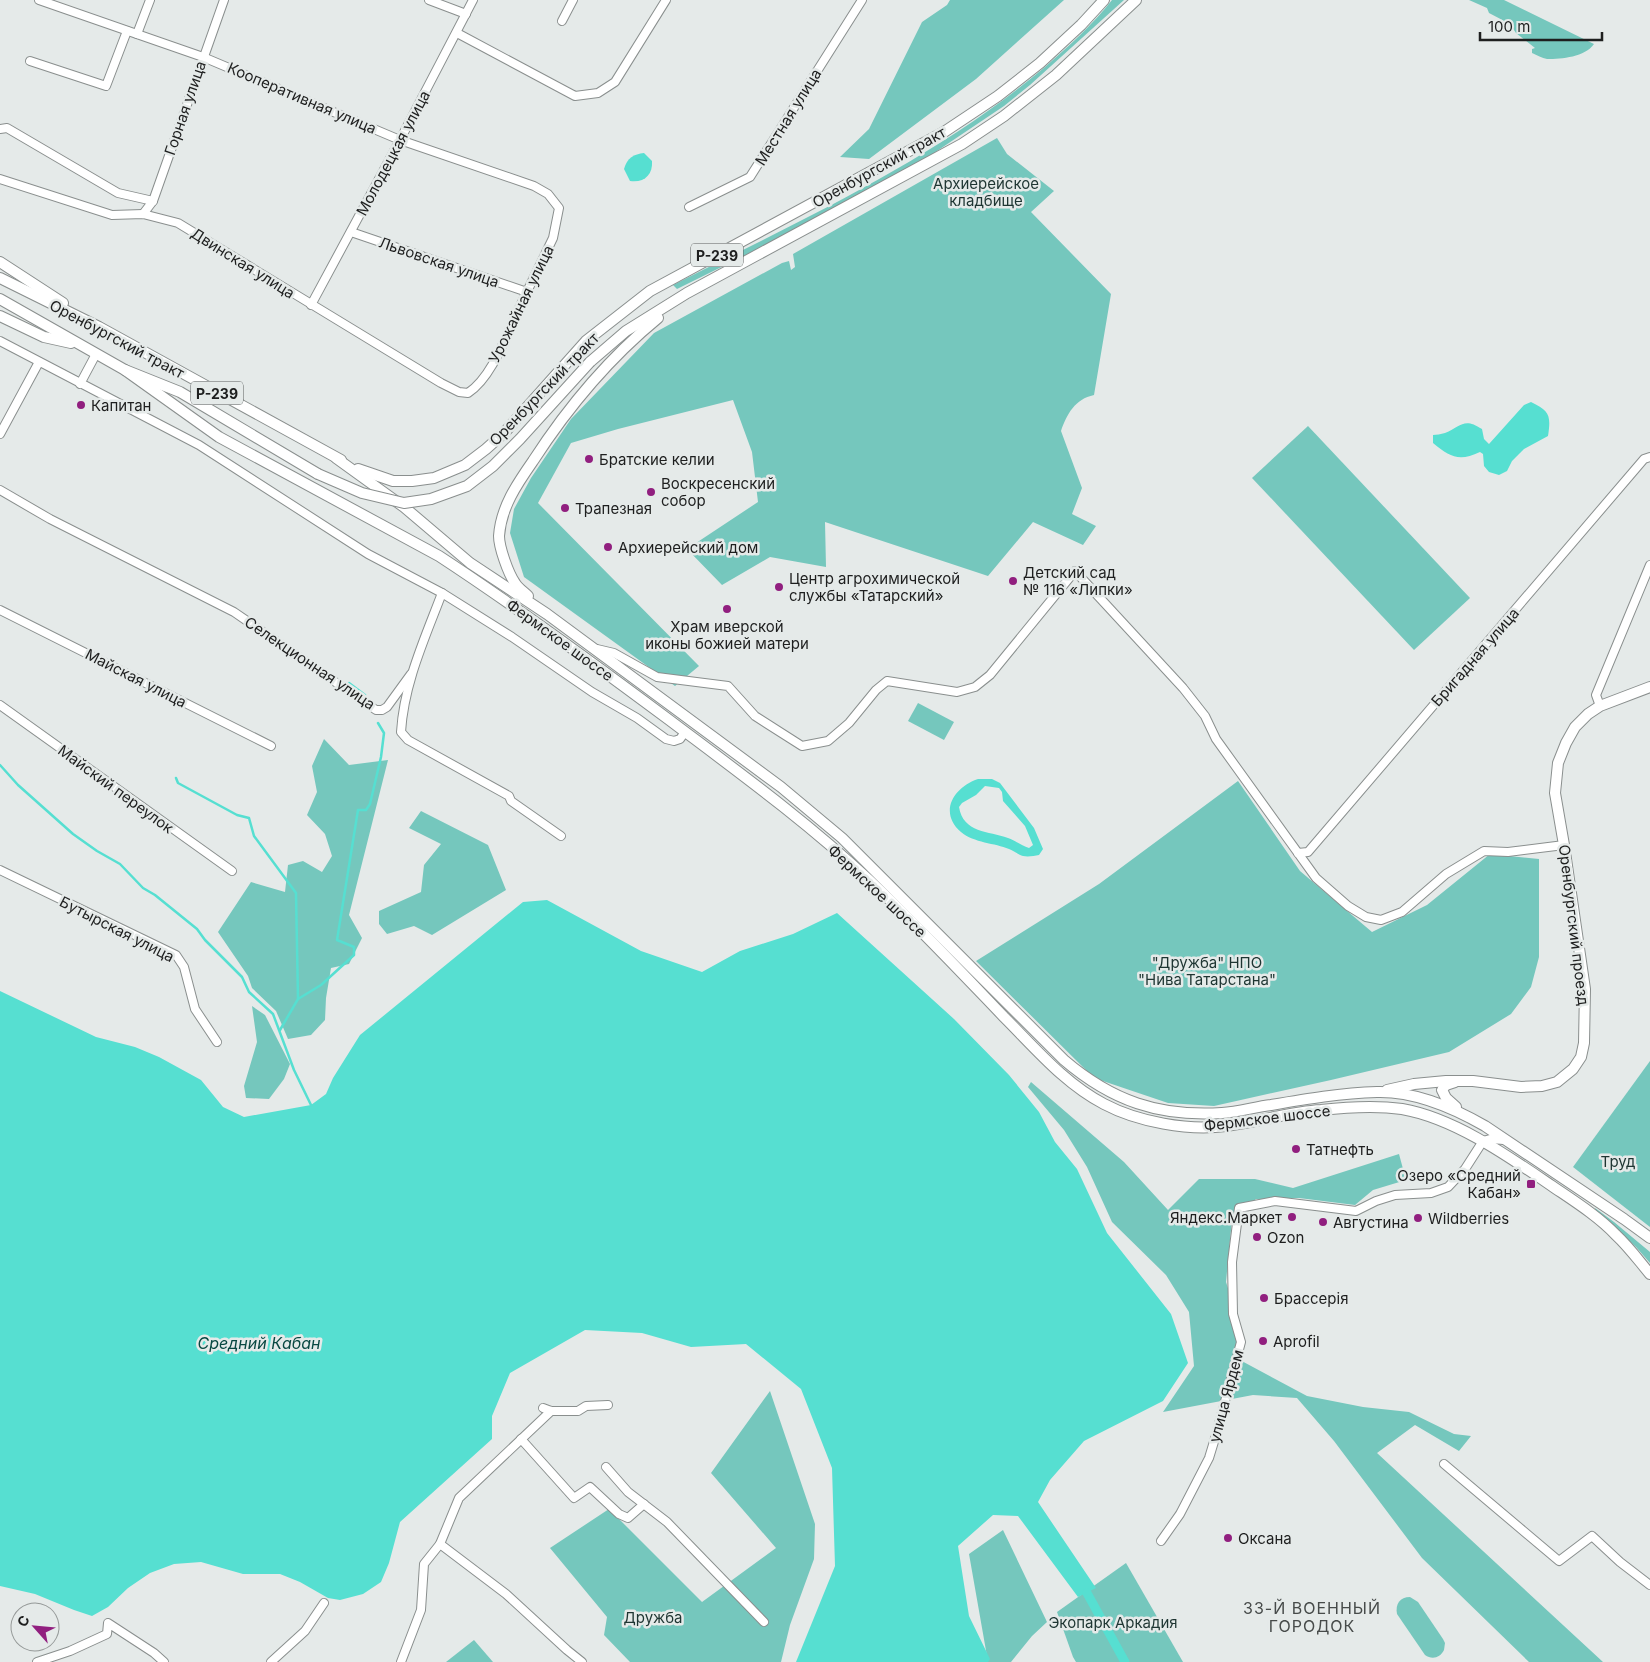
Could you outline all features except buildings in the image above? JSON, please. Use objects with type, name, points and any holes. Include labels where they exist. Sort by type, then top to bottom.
[{"type":"main road","name":"Оренбургский тракт","points":[[0,278],[99,327],[363,472],[393,481],[434,478],[465,465],[486,449],[505,432],[586,341],[650,291],[944,132],[998,96],[1040,63],[1081,25],[1104,0]]},
{"type":"main road","name":"Оренбургский тракт","points":[[0,299],[125,370],[180,392],[318,474],[362,493],[404,503],[431,499],[467,486],[493,466],[590,362],[626,331],[687,293],[962,144],[1004,116],[1056,75],[1136,0]]},
{"type":"main road","name":"Р-239","points":[[0,262],[99,327]]},
{"type":"main road","name":"Оренбургский тракт","points":[[547,614],[514,583],[499,537],[504,510],[516,486],[571,405],[609,362],[642,330],[687,293]]},
{"type":"main road","points":[[0,316],[44,336],[80,346]]},
{"type":"main road","name":"Фермское шоссе","points":[[125,370],[218,437],[439,556],[520,610],[790,810],[870,881],[1065,1078],[1083,1092],[1106,1105],[1130,1115],[1152,1121],[1202,1127],[1224,1126],[1320,1110],[1372,1107],[1398,1108],[1435,1119],[1483,1141],[1588,1212],[1614,1233],[1650,1274]]},
{"type":"main road","name":"Фермское шоссе","points":[[336,458],[404,508],[470,563],[547,614],[781,787],[842,838],[1064,1060],[1097,1086],[1137,1104],[1181,1113],[1223,1113],[1316,1097],[1378,1092],[1440,1103],[1463,1113],[1510,1142],[1650,1238]]},
{"type":"main road","name":"Оренбургский проезд","points":[[1378,1092],[1414,1084],[1456,1081],[1473,1081],[1521,1087],[1542,1086],[1557,1082],[1573,1069],[1581,1057],[1584,1043],[1585,989],[1555,793],[1558,763],[1575,727],[1588,714],[1600,706],[1650,687]]},
{"type":"main road","name":"Фермское шоссе","points":[[1456,1081],[1444,1087],[1442,1093],[1463,1113]]},
{"type":"street","name":"Кооперативная улица","points":[[39,0],[203,57],[400,140],[534,186],[548,194],[559,208]]},
{"type":"street","points":[[137,34],[150,0]]},
{"type":"street","name":"Горная улица","points":[[143,214],[153,201],[224,0]]},
{"type":"street","points":[[430,0],[466,14]]},
{"type":"street","name":"Молодецкая улица","points":[[311,305],[473,0]]},
{"type":"street","points":[[562,21],[573,0]]},
{"type":"street","points":[[457,32],[575,96],[598,93],[615,82],[666,0]]},
{"type":"street","name":"Местная улица","points":[[689,207],[750,177],[862,0]]},
{"type":"street","points":[[30,61],[106,86],[127,31]]},
{"type":"street","points":[[0,129],[7,128],[118,193],[153,201]]},
{"type":"street","name":"Двинская улица","points":[[0,179],[112,215],[143,214],[178,223],[441,384],[459,392],[468,393]]},
{"type":"street","name":"Урожайная улица","points":[[468,393],[474,389],[492,364],[553,238],[559,208]]},
{"type":"street","name":"Львовская улица","points":[[351,232],[527,292]]},
{"type":"street","points":[[0,341],[199,445],[368,554],[442,593],[512,637],[592,692],[637,718],[666,739],[674,741],[680,739],[685,732]]},
{"type":"street","points":[[80,384],[96,354]]},
{"type":"street","points":[[0,434],[39,362]]},
{"type":"street","name":"Бригадная улица","points":[[1298,853],[1308,852],[1644,459],[1650,457]]},
{"type":"street","name":"Селекционная улица","points":[[0,490],[50,518],[234,612],[376,710],[382,710],[387,707],[412,674]]},
{"type":"street","points":[[1600,706],[1596,695],[1650,565]]},
{"type":"street","points":[[592,648],[614,653],[657,677],[728,686],[755,716],[802,746],[828,741],[849,723],[876,690],[887,681],[957,692],[976,687],[990,675],[1075,571],[1183,688],[1205,716],[1216,739],[1316,878],[1348,906],[1366,917],[1381,920],[1402,912],[1446,874],[1484,851],[1508,852],[1564,845]]},
{"type":"street","points":[[442,593],[412,674],[401,732],[408,740],[509,796],[511,801],[561,836]]},
{"type":"street","name":"Майская улица","points":[[0,610],[271,746]]},
{"type":"street","name":"Майский переулок","points":[[0,705],[232,871]]},
{"type":"street","name":"Бутырская улица","points":[[0,870],[176,955],[184,967],[195,1009],[217,1042]]},
{"type":"street","points":[[1483,1141],[1497,1139],[1510,1142]]},
{"type":"street","name":"улица Ярдем","points":[[1161,1541],[1180,1514],[1209,1458],[1241,1342],[1233,1314],[1232,1262],[1239,1208],[1248,1208],[1276,1201],[1356,1211],[1376,1201],[1395,1196],[1431,1193],[1448,1187],[1464,1169],[1483,1141]]},
{"type":"street","points":[[401,1662],[421,1610],[424,1564],[440,1544],[459,1498],[520,1439],[547,1409],[578,1411],[586,1406],[608,1405]]},
{"type":"street","points":[[520,1439],[574,1498],[590,1487],[619,1514],[628,1518],[644,1504]]},
{"type":"street","points":[[1444,1464],[1559,1561],[1592,1536],[1620,1562],[1650,1585]]},
{"type":"street","points":[[606,1467],[628,1492],[667,1522],[764,1622]]},
{"type":"street","points":[[440,1544],[506,1594],[582,1662]]},
{"type":"street","points":[[272,1662],[305,1631],[324,1603]]},
{"type":"street","points":[[36,1662],[70,1651],[107,1634],[108,1623],[164,1662]]},
{"type":"green space","points":[[950,0],[1064,0],[976,79],[869,159],[840,157],[869,129],[922,22],[947,5]]},
{"type":"green space","points":[[1112,0],[1124,0],[1004,106],[931,155],[776,240],[677,289],[673,285],[818,212],[913,160],[958,131],[1003,100],[1045,67],[1097,18]]},
{"type":"green space","points":[[1469,0],[1504,0],[1594,44],[1585,52],[1566,58],[1543,58],[1532,53],[1532,49],[1535,48],[1516,33],[1510,24],[1489,13],[1487,8]]},
{"type":"green space","name":"Архиерейское кладбище","points":[[997,138],[1007,154],[1054,191],[1031,212],[1111,294],[1094,395],[1082,400],[1073,408],[1061,431],[1082,488],[1072,514],[1096,526],[1083,545],[1033,522],[988,576],[825,522],[826,567],[770,557],[722,585],[687,549],[758,502],[752,452],[733,400],[571,443],[538,503],[699,666],[675,686],[524,577],[510,533],[514,509],[531,478],[571,419],[654,333],[782,263],[789,261],[791,270],[795,267],[793,254]]},
{"type":"green space","points":[[1308,426],[1470,598],[1414,650],[1252,478]]},
{"type":"green space","points":[[918,703],[954,722],[944,740],[908,721]]},
{"type":"green space","points":[[324,739],[349,765],[388,760],[349,915],[362,938],[349,964],[331,968],[326,998],[325,1020],[311,1035],[288,1039],[276,1011],[252,988],[248,976],[218,932],[251,882],[285,892],[288,865],[303,861],[322,872],[332,856],[325,834],[307,815],[317,792],[312,766]]},
{"type":"green space","name":"\"Дружба\" НПО \"Нива Татарстана\"","points":[[1238,781],[1300,871],[1372,932],[1427,905],[1490,854],[1539,859],[1539,957],[1531,987],[1511,1014],[1449,1052],[1214,1106],[1168,1103],[1094,1078],[976,961],[1099,884]]},
{"type":"green space","points":[[421,811],[488,845],[506,890],[432,935],[414,926],[387,934],[379,924],[379,911],[421,892],[424,865],[441,844],[409,828]]},
{"type":"green space","points":[[252,1006],[265,1015],[290,1064],[284,1079],[269,1099],[246,1098],[244,1086],[257,1042]]},
{"type":"green space","name":"Труд","points":[[1650,1061],[1650,1227],[1573,1167]]},
{"type":"green space","points":[[1031,1082],[1124,1162],[1168,1210],[1199,1179],[1255,1179],[1293,1188],[1399,1154],[1406,1180],[1373,1190],[1355,1205],[1299,1198],[1256,1199],[1232,1219],[1226,1282],[1245,1341],[1238,1359],[1307,1396],[1363,1407],[1409,1412],[1454,1434],[1471,1436],[1459,1451],[1415,1425],[1377,1453],[1603,1662],[1529,1662],[1422,1558],[1334,1441],[1297,1398],[1253,1395],[1163,1412],[1194,1366],[1189,1312],[1166,1275],[1112,1222],[1087,1167],[1064,1130],[1028,1087]]},
{"type":"green space","points":[[1595,1208],[1650,1252],[1650,1263],[1636,1247],[1596,1211]]},
{"type":"green space","name":"Дружба","points":[[770,1391],[815,1524],[814,1559],[790,1625],[781,1662],[630,1662],[604,1635],[607,1617],[550,1548],[609,1509],[702,1602],[776,1548],[711,1473]]},
{"type":"green space","points":[[1003,1530],[1047,1622],[1032,1636],[1011,1662],[988,1662],[969,1554]]},
{"type":"green space","name":"Экопарк Аркадия","points":[[1126,1563],[1183,1662],[1076,1662],[1073,1657],[1057,1612]]},
{"type":"green space","points":[[1410,1597],[1418,1602],[1445,1643],[1444,1650],[1438,1656],[1433,1658],[1425,1655],[1397,1614],[1399,1602],[1403,1598]]},
{"type":"green space","points":[[474,1640],[493,1662],[446,1662]]},
{"type":"water","points":[[644,153],[652,161],[649,174],[639,181],[630,181],[624,169],[625,165],[631,157]]},
{"type":"water","points":[[1531,402],[1546,411],[1548,415],[1548,436],[1524,449],[1512,461],[1507,471],[1499,475],[1489,472],[1484,466],[1483,454],[1480,452],[1466,457],[1455,457],[1433,443],[1433,435],[1445,433],[1467,423],[1482,429],[1484,439],[1489,444],[1524,405]]},
{"type":"water","points":[[978,779],[992,779],[1000,783],[1034,828],[1043,849],[1039,855],[1023,856],[1003,847],[966,836],[961,832],[954,824],[950,809],[956,794],[969,783]],"holes":[[[985,786],[999,788],[1002,792],[1003,801],[1025,826],[1033,845],[1029,848],[1008,838],[978,830],[961,816],[959,807],[962,803],[976,795]]]},
{"type":"water","name":"Средний Кабан","points":[[547,900],[641,951],[702,972],[740,951],[793,934],[837,913],[954,1019],[1009,1075],[1039,1112],[1055,1142],[1077,1169],[1107,1233],[1171,1314],[1188,1363],[1163,1401],[1084,1441],[1050,1480],[1038,1502],[1096,1588],[1078,1597],[1018,1516],[993,1515],[958,1546],[969,1616],[990,1659],[988,1662],[796,1662],[835,1566],[832,1468],[801,1389],[746,1344],[691,1347],[642,1333],[585,1330],[510,1373],[492,1416],[492,1439],[400,1522],[389,1563],[381,1582],[363,1594],[340,1600],[328,1598],[300,1582],[280,1574],[243,1574],[201,1562],[174,1564],[150,1573],[128,1588],[108,1607],[92,1616],[60,1604],[60,1602],[0,1586],[0,991],[96,1037],[135,1047],[159,1057],[201,1080],[223,1107],[244,1117],[311,1105],[326,1094],[333,1078],[360,1035],[523,902]]},
{"type":"waterway","points":[[349,683],[365,695],[367,700]]},
{"type":"waterway","points":[[280,1030],[298,999],[321,985],[354,955],[354,947],[337,940],[358,810],[366,810],[370,804],[381,757],[384,733],[378,723]]},
{"type":"waterway","points":[[0,765],[18,785],[73,834],[120,864],[143,888],[155,895],[197,929],[205,940],[242,977],[249,992],[273,1014],[294,1070],[311,1105]]},
{"type":"waterway","points":[[176,778],[178,783],[237,815],[249,818],[254,836],[296,893],[298,999]]},
{"type":"waterway","points":[[1087,1593],[1125,1662]]},
{"type":"place","name":"Капитан","points":[[81,405]]},
{"type":"place","name":"Братские келии","points":[[589,459]]},
{"type":"place","name":"Воскресенский собор","points":[[651,492]]},
{"type":"place","name":"Трапезная","points":[[565,508]]},
{"type":"place","name":"Архиерейский дом","points":[[608,547]]},
{"type":"place","name":"Детский сад № 116 «Липки»","points":[[1013,581]]},
{"type":"place","name":"Центр агрохимической службы «Татарский»","points":[[779,587]]},
{"type":"place","name":"Храм иверской иконы божией матери","points":[[727,609]]},
{"type":"place","name":"Татнефть","points":[[1296,1149]]},
{"type":"place","name":"Озеро «Средний Кабан»","points":[[1531,1184]]},
{"type":"place","name":"Яндекс.Маркет","points":[[1292,1217]]},
{"type":"place","name":"Wildberries","points":[[1418,1218]]},
{"type":"place","name":"Августина","points":[[1323,1222]]},
{"type":"place","name":"Ozon","points":[[1257,1237]]},
{"type":"place","name":"Брассерiя","points":[[1264,1298]]},
{"type":"place","name":"Aprofil","points":[[1263,1341]]},
{"type":"place","name":"Оксана","points":[[1228,1538]]},
{"type":"district","name":"33-Й ВОЕННЫЙ ГОРОДОК","points":[[1312,1617]]}]
